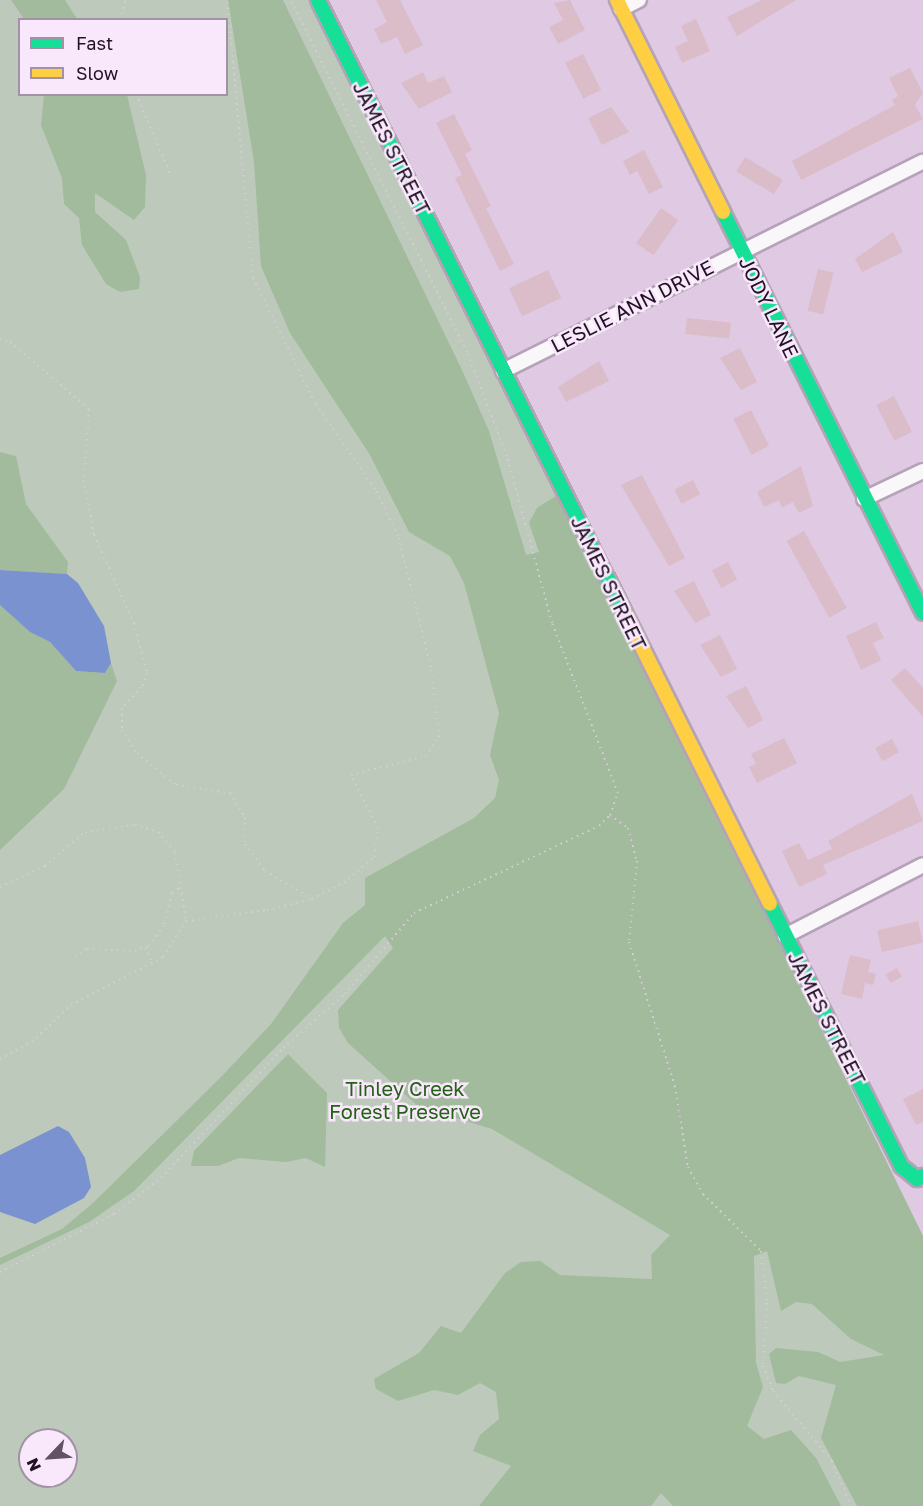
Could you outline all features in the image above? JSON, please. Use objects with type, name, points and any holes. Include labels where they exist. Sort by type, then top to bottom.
[{"type":"street","name":"JAMES STREET","points":[[318,0],[901,1166],[917,1179],[923,1176]]},
{"type":"street","points":[[619,4],[639,0]]},
{"type":"street","name":"JODY LANE","points":[[619,4],[864,499],[923,613]]},
{"type":"street","name":"LESLIE ANN DRIVE","points":[[503,371],[923,162]]},
{"type":"street","points":[[864,499],[923,471]]},
{"type":"street","points":[[785,936],[923,865]]},
{"type":"path","points":[[121,18],[126,0]]},
{"type":"path","points":[[186,921],[312,899],[344,883],[374,857],[378,828],[351,775],[426,756],[439,737],[434,688],[398,536],[375,489],[315,403],[253,278],[227,0]]},
{"type":"path","points":[[0,1272],[114,1214],[161,1178],[283,1048],[345,994],[414,913],[610,815],[618,793],[612,770],[552,623],[507,456],[471,363],[291,0]]},
{"type":"path","points":[[137,96],[170,173]]},
{"type":"path","points":[[0,339],[19,349],[89,409],[84,480],[94,535],[134,622],[147,673],[142,687],[122,708],[122,730],[137,753],[176,785],[230,793],[245,817],[245,844],[265,871],[312,899]]},
{"type":"path","points":[[610,815],[628,828],[637,861],[629,942],[675,1086],[688,1167],[703,1194],[761,1251],[768,1303],[763,1366],[773,1390],[832,1461],[851,1506]]},
{"type":"path","points":[[0,887],[45,866],[85,832],[127,824],[165,837],[178,859],[186,921],[172,949],[71,1005],[32,1042],[0,1059]]},
{"type":"path","points":[[75,957],[87,949],[145,948],[165,924],[172,892],[183,888]]},
{"type":"path","points":[[145,948],[152,962]]},
{"type":"green space","name":"Tinley Creek Forest Preserve","points":[[0,0],[316,0],[923,1236],[923,1506],[0,1506]]},
{"type":"green space","points":[[11,0],[65,0],[76,18],[23,18]]},
{"type":"green space","points":[[228,0],[283,0],[462,370],[489,431],[526,555],[539,552],[529,523],[537,508],[559,494],[923,1236],[923,1506],[857,1506],[821,1438],[836,1385],[799,1376],[785,1384],[776,1383],[769,1354],[776,1348],[818,1352],[840,1362],[884,1355],[851,1339],[812,1304],[796,1302],[781,1311],[767,1251],[754,1256],[756,1363],[763,1387],[747,1426],[764,1439],[791,1430],[816,1458],[841,1506],[673,1506],[661,1493],[651,1506],[479,1506],[511,1466],[473,1451],[480,1435],[499,1419],[496,1392],[480,1383],[458,1395],[434,1390],[398,1401],[376,1389],[374,1379],[419,1353],[441,1326],[461,1333],[505,1273],[521,1262],[540,1261],[560,1275],[652,1279],[651,1255],[670,1235],[492,1129],[419,1107],[348,1043],[339,1028],[338,1010],[393,948],[385,936],[134,1191],[89,1222],[0,1265],[0,1258],[62,1229],[93,1203],[221,1077],[271,1024],[343,923],[365,905],[365,878],[474,818],[495,798],[499,780],[490,755],[499,713],[464,583],[450,556],[409,532],[370,455],[290,333],[261,266],[254,162]]},
{"type":"green space","points":[[44,96],[127,96],[146,175],[145,207],[134,220],[95,193],[95,212],[126,240],[140,277],[139,289],[120,292],[106,284],[82,245],[79,218],[64,204],[62,178],[41,125]]},
{"type":"green space","points":[[0,452],[16,456],[26,504],[68,562],[67,574],[0,570]]},
{"type":"green space","points":[[0,605],[30,632],[50,642],[76,671],[105,673],[111,663],[117,681],[64,789],[0,850]]},
{"type":"green space","points":[[288,1054],[327,1093],[325,1167],[306,1158],[286,1162],[239,1158],[218,1166],[191,1166],[194,1151]]},
{"type":"water","points":[[0,570],[67,574],[78,583],[104,626],[111,663],[105,673],[76,671],[50,642],[30,632],[0,605]]},
{"type":"water","points":[[58,1126],[69,1132],[85,1158],[91,1187],[84,1198],[35,1224],[0,1212],[0,1155]]},
{"type":"building","points":[[376,0],[400,0],[423,45],[405,54],[397,37],[381,44],[374,29],[387,22]]},
{"type":"building","points":[[570,0],[585,30],[558,44],[549,27],[563,20],[554,3]]},
{"type":"building","points":[[762,0],[796,0],[737,36],[727,17]]},
{"type":"building","points":[[696,19],[710,51],[682,63],[675,47],[688,41],[681,26]]},
{"type":"building","points":[[583,54],[601,90],[583,99],[565,63]]},
{"type":"building","points":[[910,68],[923,93],[915,105],[923,119],[801,180],[792,161],[895,105],[892,100],[898,96],[889,78]]},
{"type":"building","points":[[423,72],[428,83],[444,76],[452,92],[419,109],[401,83]]},
{"type":"building","points":[[611,107],[629,132],[602,145],[588,118]]},
{"type":"building","points":[[454,114],[472,150],[465,154],[491,206],[486,208],[514,264],[500,271],[455,178],[462,175],[436,123]]},
{"type":"building","points":[[644,150],[663,187],[649,194],[637,171],[630,175],[623,161]]},
{"type":"building","points":[[745,157],[783,180],[774,194],[736,172]]},
{"type":"building","points":[[661,208],[678,220],[654,255],[636,243]]},
{"type":"building","points":[[893,232],[903,252],[862,272],[855,259]]},
{"type":"building","points":[[818,269],[834,273],[823,315],[808,311]]},
{"type":"building","points":[[548,270],[561,298],[522,316],[509,288]]},
{"type":"building","points":[[687,318],[731,323],[729,339],[685,334]]},
{"type":"building","points":[[740,348],[757,382],[741,390],[720,358]]},
{"type":"building","points":[[599,361],[609,381],[566,402],[558,387]]},
{"type":"building","points":[[894,396],[912,432],[894,441],[876,405]]},
{"type":"building","points":[[751,410],[769,446],[751,455],[733,419]]},
{"type":"building","points":[[801,466],[813,506],[799,513],[793,502],[782,508],[779,500],[764,507],[757,492]]},
{"type":"building","points":[[642,475],[685,558],[669,566],[621,485]]},
{"type":"building","points":[[693,480],[700,494],[682,504],[674,490]]},
{"type":"building","points":[[804,531],[847,608],[829,618],[787,541]]},
{"type":"building","points":[[728,562],[737,580],[721,588],[712,570]]},
{"type":"building","points":[[694,581],[711,615],[695,623],[674,591]]},
{"type":"building","points":[[876,622],[884,638],[873,643],[881,660],[861,670],[846,636]]},
{"type":"building","points":[[720,635],[737,669],[721,677],[700,645]]},
{"type":"building","points":[[905,668],[923,688],[923,717],[891,680]]},
{"type":"building","points":[[746,686],[763,720],[748,728],[726,696]]},
{"type":"building","points":[[784,738],[797,763],[757,783],[749,767],[756,764],[751,754]]},
{"type":"building","points":[[892,739],[899,752],[882,761],[875,748]]},
{"type":"building","points":[[912,794],[923,821],[823,865],[827,874],[799,887],[782,851],[799,843],[808,860],[832,849],[828,841]]},
{"type":"building","points":[[918,921],[923,942],[882,952],[877,930]]},
{"type":"building","points":[[850,955],[871,960],[868,972],[876,974],[873,985],[865,983],[862,999],[841,994]]},
{"type":"building","points":[[897,968],[902,977],[890,983],[886,974]]},
{"type":"building","points":[[923,1089],[923,1122],[916,1125],[903,1099]]},
{"type":"traffic: fast","points":[[318,0],[624,611]]},
{"type":"traffic: fast","points":[[723,212],[923,613]]},
{"type":"traffic: fast","points":[[770,904],[901,1166],[917,1179],[923,1176]]},
{"type":"traffic: slow","points":[[617,0],[723,212]]},
{"type":"traffic: slow","points":[[624,611],[770,904]]}]
